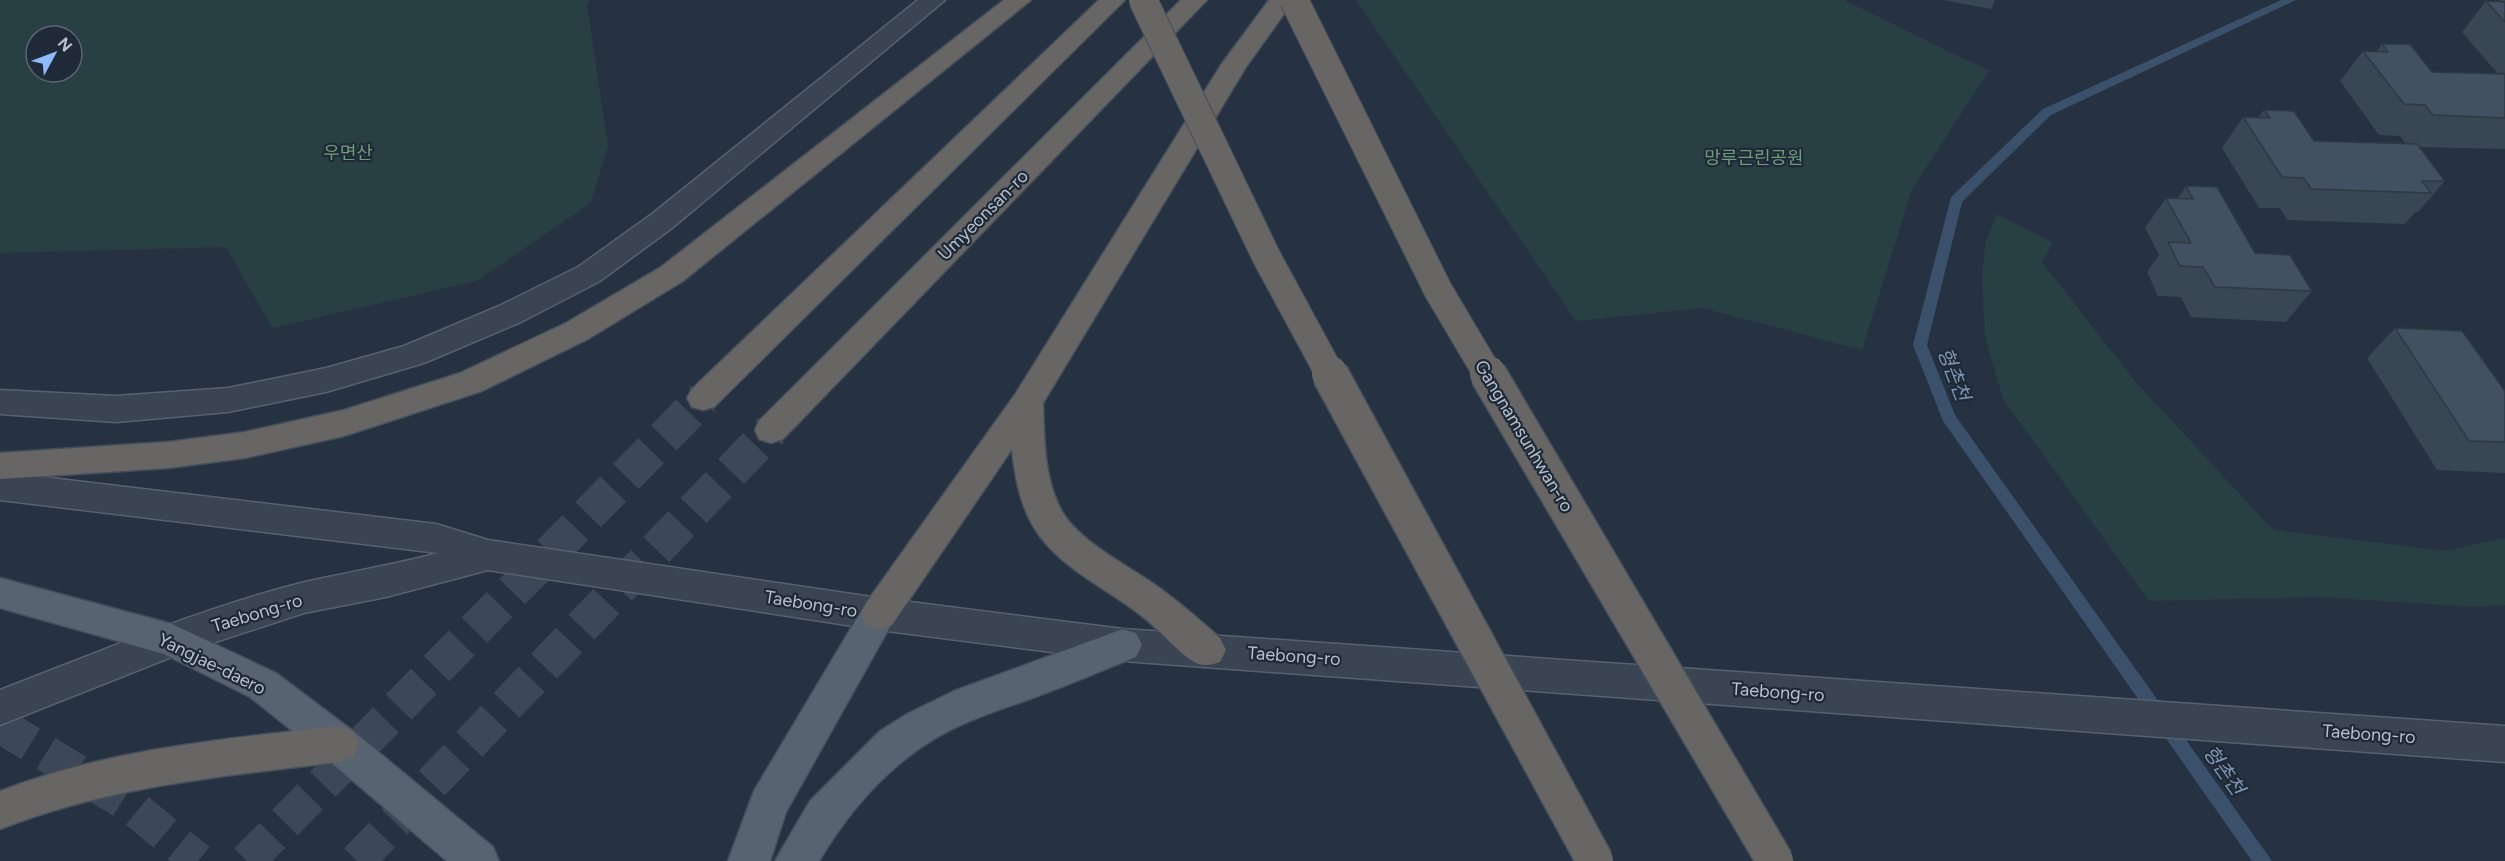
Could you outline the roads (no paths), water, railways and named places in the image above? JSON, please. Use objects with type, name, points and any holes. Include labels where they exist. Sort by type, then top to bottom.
[{"type":"highway","points":[[0,466],[168,455],[245,445],[344,423],[471,382],[577,331],[672,274],[1019,0]]},
{"type":"highway","points":[[703,398],[1113,0]]},
{"type":"highway","points":[[1143,0],[1266,256],[1595,861]]},
{"type":"highway","name":"Umyeonsan-ro","points":[[771,430],[1195,0]]},
{"type":"highway","points":[[879,614],[1026,402],[1234,65],[1282,0]]},
{"type":"highway","name":"Gangnamsunhwan-ro","points":[[1294,0],[1438,290],[1774,861]]},
{"type":"highway","points":[[1026,402],[1028,441],[1036,494],[1050,524],[1075,548],[1149,601],[1207,650]]},
{"type":"highway","points":[[0,810],[57,789],[121,774],[339,744]]},
{"type":"main road","name":"Yangjae-daero","points":[[0,593],[172,640],[263,685],[339,744],[478,861]]},
{"type":"main road","points":[[749,861],[768,805],[879,614]]},
{"type":"main road","points":[[796,861],[824,815],[853,783],[894,744],[921,726],[968,703],[1028,683],[1123,645]]},
{"type":"street","points":[[0,402],[116,409],[228,400],[326,380],[413,355],[499,319],[589,274],[653,227],[933,0]]},
{"type":"street","name":"Taebong-ro","points":[[0,486],[436,538],[488,555],[879,614],[1123,645],[2505,744]]},
{"type":"street","name":"Taebong-ro","points":[[0,708],[172,640],[304,598],[386,582],[488,555]]},
{"type":"waterway","name":"형촌천","points":[[2263,861],[1948,417],[1920,345],[1956,200],[2047,112],[2290,0]]},
{"type":"tunnel","points":[[247,861],[703,398]]},
{"type":"tunnel","points":[[357,861],[771,430]]},
{"type":"tunnel","points":[[0,725],[130,805],[198,861]]},
{"type":"park label","name":"우면산","points":[[348,153]]},
{"type":"park label","name":"망루근린공원","points":[[1754,158]]}]
